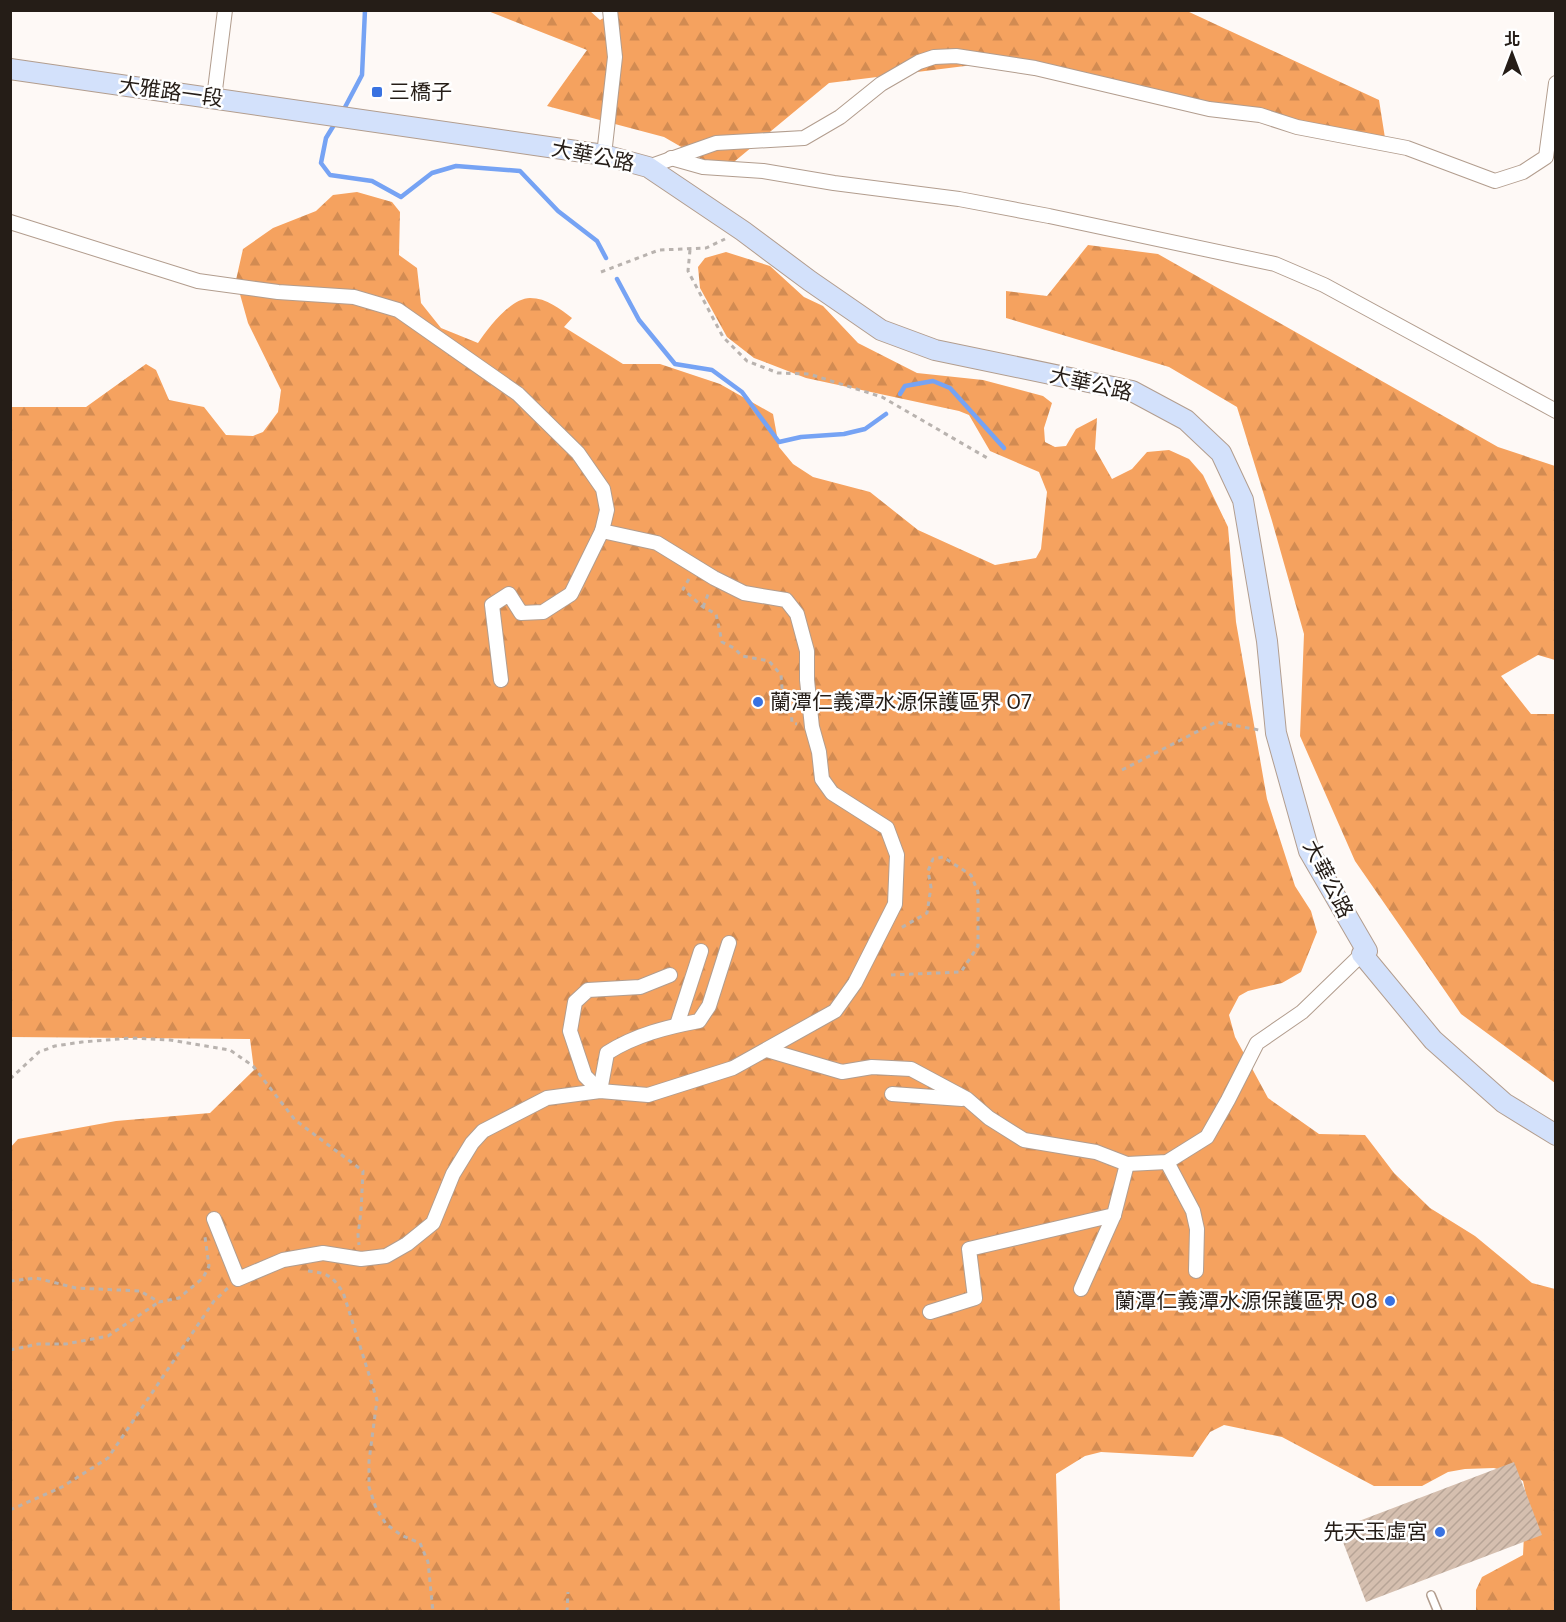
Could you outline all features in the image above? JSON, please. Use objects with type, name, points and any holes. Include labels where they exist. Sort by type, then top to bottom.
[{"type":"main road","name":"大雅路一段","points":[[10,69],[340,116]]},
{"type":"main road","name":"大華公路","points":[[340,116],[604,155],[648,167],[743,231],[881,330],[935,350],[1132,391],[1193,426],[1221,453],[1243,500],[1267,641],[1276,733],[1309,851],[1367,951],[1362,954],[1433,1040],[1504,1103],[1556,1135]]},
{"type":"street","points":[[214,98],[225,10]]},
{"type":"street","points":[[604,155],[615,57],[610,10]]},
{"type":"street","points":[[648,167],[716,142],[804,138],[840,117],[881,84],[920,62],[934,57],[956,56],[1035,68],[1209,109],[1260,115],[1297,127],[1407,148],[1495,180],[1522,172],[1546,157],[1556,83]]},
{"type":"street","points":[[671,158],[703,167],[763,171],[834,183],[959,199],[1096,225],[1275,264],[1324,285],[1556,411]]},
{"type":"street","points":[[10,222],[198,281],[278,292],[354,297],[398,310],[518,394],[578,453],[603,489],[607,510],[602,531],[571,594],[543,612],[521,613],[509,594],[492,605],[501,680]]},
{"type":"street","points":[[214,1219],[238,1279],[283,1260],[323,1253],[361,1258],[386,1256],[407,1244],[433,1223],[453,1174],[472,1143],[483,1131],[547,1098],[600,1091],[648,1095],[733,1068],[835,1011],[855,983],[895,904],[897,855],[888,828],[832,793],[822,778],[819,752],[812,727],[807,680],[807,651],[797,614],[786,600],[744,593],[695,567],[657,543],[602,531]]},
{"type":"street","points":[[600,1091],[607,1053],[626,1041],[677,1025],[699,1021],[709,1006],[729,943]]},
{"type":"street","points":[[677,1025],[701,951]]},
{"type":"street","points":[[767,1050],[842,1072],[872,1067],[911,1069],[967,1099],[989,1118],[1024,1140],[1096,1152],[1126,1164],[1167,1162],[1207,1137],[1257,1043],[1302,1012],[1362,954]]},
{"type":"street","points":[[600,1091],[585,1076],[570,1031],[575,1002],[588,990],[640,987],[670,975]]},
{"type":"street","points":[[892,1094],[967,1099]]},
{"type":"street","points":[[1167,1162],[1193,1211],[1197,1229],[1196,1271]]},
{"type":"street","points":[[1081,1289],[1114,1215],[1126,1164]]},
{"type":"street","points":[[930,1312],[975,1298],[969,1249],[1114,1215]]},
{"type":"lane","points":[[1431,1595],[1438,1611]]},
{"type":"path","points":[[602,272],[659,250],[706,248],[743,231]]},
{"type":"path","points":[[690,250],[688,272],[723,337],[747,361],[778,373],[808,374],[882,397],[988,459]]},
{"type":"path","points":[[695,567],[683,590],[702,607],[716,614],[722,642],[734,648],[742,656],[769,661],[781,675],[783,700],[791,709],[792,723],[812,727]]},
{"type":"path","points":[[1122,770],[1216,722],[1276,733]]},
{"type":"path","points":[[876,940],[927,913],[930,886],[928,871],[933,859],[943,857],[971,875],[978,892],[978,946],[961,972],[891,975]]},
{"type":"path","points":[[10,1079],[39,1052],[55,1046],[82,1042],[130,1038],[170,1040],[230,1050],[253,1066],[295,1120],[363,1171],[362,1211],[357,1235],[361,1258]]},
{"type":"path","points":[[10,1350],[38,1344],[66,1344],[108,1336],[159,1302],[179,1298],[203,1278],[209,1266],[204,1231],[209,1221],[214,1219]]},
{"type":"path","points":[[283,1260],[296,1270],[324,1272],[343,1292],[377,1400],[369,1461],[369,1487],[376,1508],[386,1524],[401,1535],[420,1543],[428,1562],[433,1611]]},
{"type":"path","points":[[10,1281],[36,1278],[76,1288],[140,1292],[159,1302]]},
{"type":"path","points":[[10,1510],[62,1487],[108,1458],[214,1301],[238,1279]]},
{"type":"path","points":[[567,1611],[568,1592]]},
{"type":"green space","points":[[618,10],[1187,11],[1379,100],[1385,138],[1180,98],[973,65],[829,83],[723,171],[664,137],[547,106],[587,50],[488,11],[590,11],[600,20]]},
{"type":"green space","points":[[357,192],[392,202],[400,212],[399,255],[417,268],[421,303],[441,328],[478,343],[494,322],[515,303],[530,298],[548,302],[572,318],[564,327],[623,364],[660,364],[720,384],[773,414],[779,447],[793,464],[813,477],[870,492],[918,530],[995,565],[1036,558],[1041,549],[1047,492],[1039,472],[990,451],[969,415],[959,411],[806,378],[754,358],[727,337],[700,288],[698,267],[705,258],[726,252],[770,266],[804,297],[823,306],[858,343],[917,373],[983,380],[1043,396],[1052,403],[1044,428],[1045,442],[1055,447],[1066,446],[1076,429],[1097,418],[1095,449],[1112,479],[1132,469],[1147,452],[1169,450],[1189,459],[1203,475],[1228,527],[1236,622],[1267,799],[1295,886],[1311,911],[1317,932],[1301,972],[1282,983],[1248,991],[1239,996],[1229,1015],[1235,1037],[1268,1098],[1319,1134],[1365,1135],[1394,1173],[1430,1208],[1475,1236],[1532,1283],[1555,1289],[1555,1611],[1476,1611],[1476,1590],[1482,1577],[1523,1555],[1526,1495],[1523,1481],[1510,1473],[1494,1468],[1465,1469],[1448,1472],[1422,1486],[1374,1486],[1282,1437],[1224,1425],[1210,1432],[1193,1457],[1101,1452],[1085,1456],[1056,1474],[1060,1611],[11,1611],[10,1148],[18,1139],[116,1121],[210,1113],[254,1070],[250,1039],[11,1037],[11,407],[86,407],[146,364],[156,370],[169,400],[204,407],[226,435],[253,436],[263,432],[278,412],[281,390],[248,323],[236,280],[243,249],[273,228],[316,211],[333,195]]},
{"type":"green space","points":[[1088,245],[1158,254],[1498,447],[1555,466],[1555,660],[1538,655],[1501,676],[1531,714],[1555,714],[1555,1083],[1461,1014],[1355,861],[1300,736],[1304,634],[1237,407],[1169,367],[1006,318],[1006,291],[1047,296]]},
{"type":"building","name":"先天玉虛宮","points":[[1514,1462],[1542,1535],[1366,1602],[1338,1529]]},
{"type":"waterway","points":[[343,111],[362,75],[365,10]]},
{"type":"waterway","points":[[337,120],[326,138],[321,163],[330,175],[372,181],[401,197],[432,173],[456,166],[520,171],[558,211],[597,241],[606,258]]},
{"type":"waterway","points":[[617,279],[639,320],[675,364],[712,370],[742,392],[779,442],[801,437],[844,434],[865,429],[886,414]]},
{"type":"waterway","points":[[900,394],[905,386],[933,381],[950,388],[1004,448]]},
{"type":"place","name":"三橋子","points":[[377,92]]},
{"type":"place","name":"蘭潭仁義潭水源保護區界 07","points":[[758,702]]},
{"type":"place","name":"蘭潭仁義潭水源保護區界 08","points":[[1390,1301]]},
{"type":"place","name":"先天玉虛宮","points":[[1440,1532]]}]
